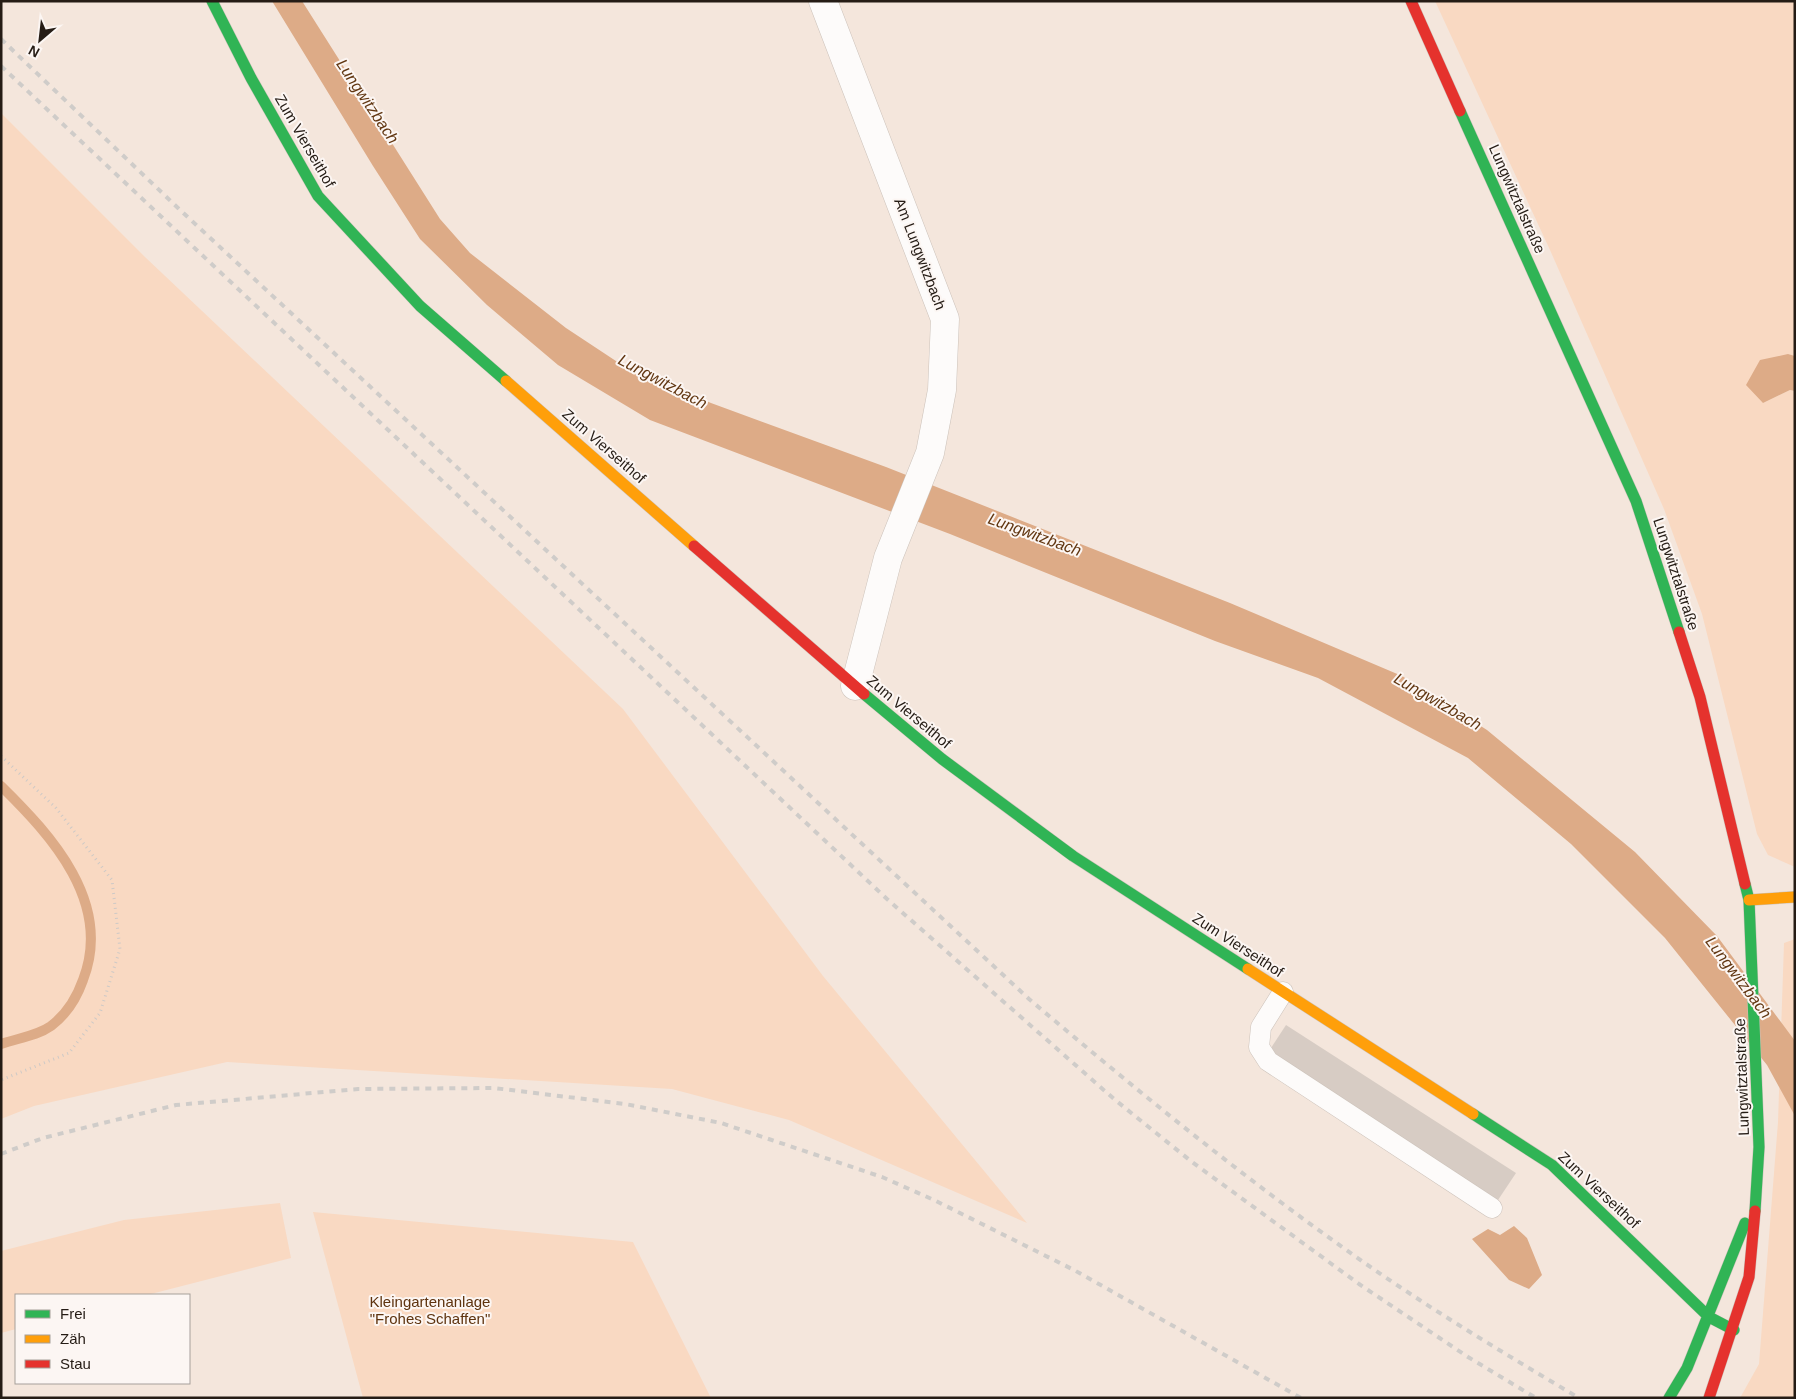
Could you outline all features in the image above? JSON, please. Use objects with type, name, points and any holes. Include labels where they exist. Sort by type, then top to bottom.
[{"type":"street","name":"Zum Vierseithof","points":[[212,1],[251,78],[318,196],[420,306],[855,686],[942,759],[1073,856],[1552,1165],[1709,1317],[1734,1330]]},
{"type":"street","name":"Am Lungwitzbach","points":[[823,1],[945,319],[942,390],[930,454],[888,558],[855,686]]},
{"type":"street","name":"Lungwitztalstraße","points":[[1411,1],[1636,501],[1700,697],[1749,900],[1759,1147],[1756,1195],[1749,1277],[1734,1330],[1709,1398]]},
{"type":"street","points":[[1749,900],[1795,897]]},
{"type":"street","points":[[1669,1398],[1687,1368],[1709,1317],[1756,1195]]},
{"type":"lane","points":[[1283,992],[1261,1027],[1259,1048],[1268,1061],[1492,1208]]},
{"type":"path","points":[[1,756],[56,808],[112,880],[120,948],[100,1013],[69,1052],[1,1080]]},
{"type":"green space","points":[[1435,1],[1795,1],[1795,356],[1788,354],[1763,403],[1790,390],[1795,391],[1795,867],[1768,855],[1757,834],[1702,614],[1664,509],[1550,250]]},
{"type":"green space","points":[[1,113],[145,257],[623,709],[823,976],[1027,1223],[789,1120],[672,1089],[227,1062],[34,1106],[1,1119]]},
{"type":"green space","points":[[1795,939],[1795,1398],[1740,1398],[1759,1364],[1778,1122],[1784,943]]},
{"type":"green space","points":[[280,1203],[291,1258],[151,1294],[15,1294],[15,1329],[1,1333],[1,1251],[124,1220]]},
{"type":"green space","name":"Kleingartenanlage \"Frohes Schaffen\"","points":[[313,1212],[633,1242],[711,1398],[363,1398]]},
{"type":"water","name":"Lungwitzbach","points":[[272,1],[302,1],[440,219],[470,253],[566,328],[625,367],[711,403],[886,467],[1230,603],[1402,676],[1487,730],[1635,852],[1717,936],[1795,1041],[1795,1116],[1767,1065],[1665,938],[1571,844],[1468,758],[1318,678],[1215,641],[950,534],[650,420],[558,365],[487,305],[420,239]]},
{"type":"water","points":[[1788,354],[1795,356],[1795,391],[1790,390],[1763,403],[1746,385],[1760,360]]},
{"type":"water","points":[[1514,1226],[1527,1238],[1542,1275],[1529,1289],[1509,1280],[1472,1239],[1488,1229],[1500,1235]]},
{"type":"building","points":[[1286,1025],[1516,1173],[1498,1200],[1269,1051]]},
{"type":"waterway","points":[[1,786],[40,827],[57,849],[72,873],[84,898],[90,924],[90,952],[81,986],[71,1005],[51,1026],[40,1032],[1,1044]]},
{"type":"railway","points":[[1,39],[178,208],[1029,999],[1188,1130],[1310,1224],[1436,1310],[1579,1398]]},
{"type":"railway","points":[[1,66],[887,899],[1114,1099],[1192,1162],[1359,1284],[1468,1357],[1536,1398]]},
{"type":"railway","points":[[1,1154],[43,1138],[176,1105],[358,1089],[494,1088],[625,1104],[721,1123],[882,1177],[934,1200],[1074,1270],[1301,1398]]},
{"type":"traffic: fast","points":[[212,1],[251,78],[318,196],[420,306],[506,381]]},
{"type":"traffic: fast","points":[[1460,111],[1636,501],[1679,632]]},
{"type":"traffic: fast","points":[[864,694],[942,759],[1073,856],[1248,969]]},
{"type":"traffic: fast","points":[[1745,884],[1749,900],[1759,1147],[1755,1211]]},
{"type":"traffic: fast","points":[[1473,1114],[1552,1165],[1709,1317],[1734,1330]]},
{"type":"traffic: fast","points":[[1669,1398],[1687,1368],[1745,1223]]},
{"type":"traffic: slow","points":[[506,381],[694,546]]},
{"type":"traffic: slow","points":[[1749,900],[1795,897]]},
{"type":"traffic: slow","points":[[1248,969],[1473,1114]]},
{"type":"traffic: jam","points":[[1411,1],[1460,111]]},
{"type":"traffic: jam","points":[[694,546],[864,694]]},
{"type":"traffic: jam","points":[[1679,632],[1700,697],[1745,884]]},
{"type":"traffic: jam","points":[[1709,1398],[1749,1277],[1755,1211]]}]
